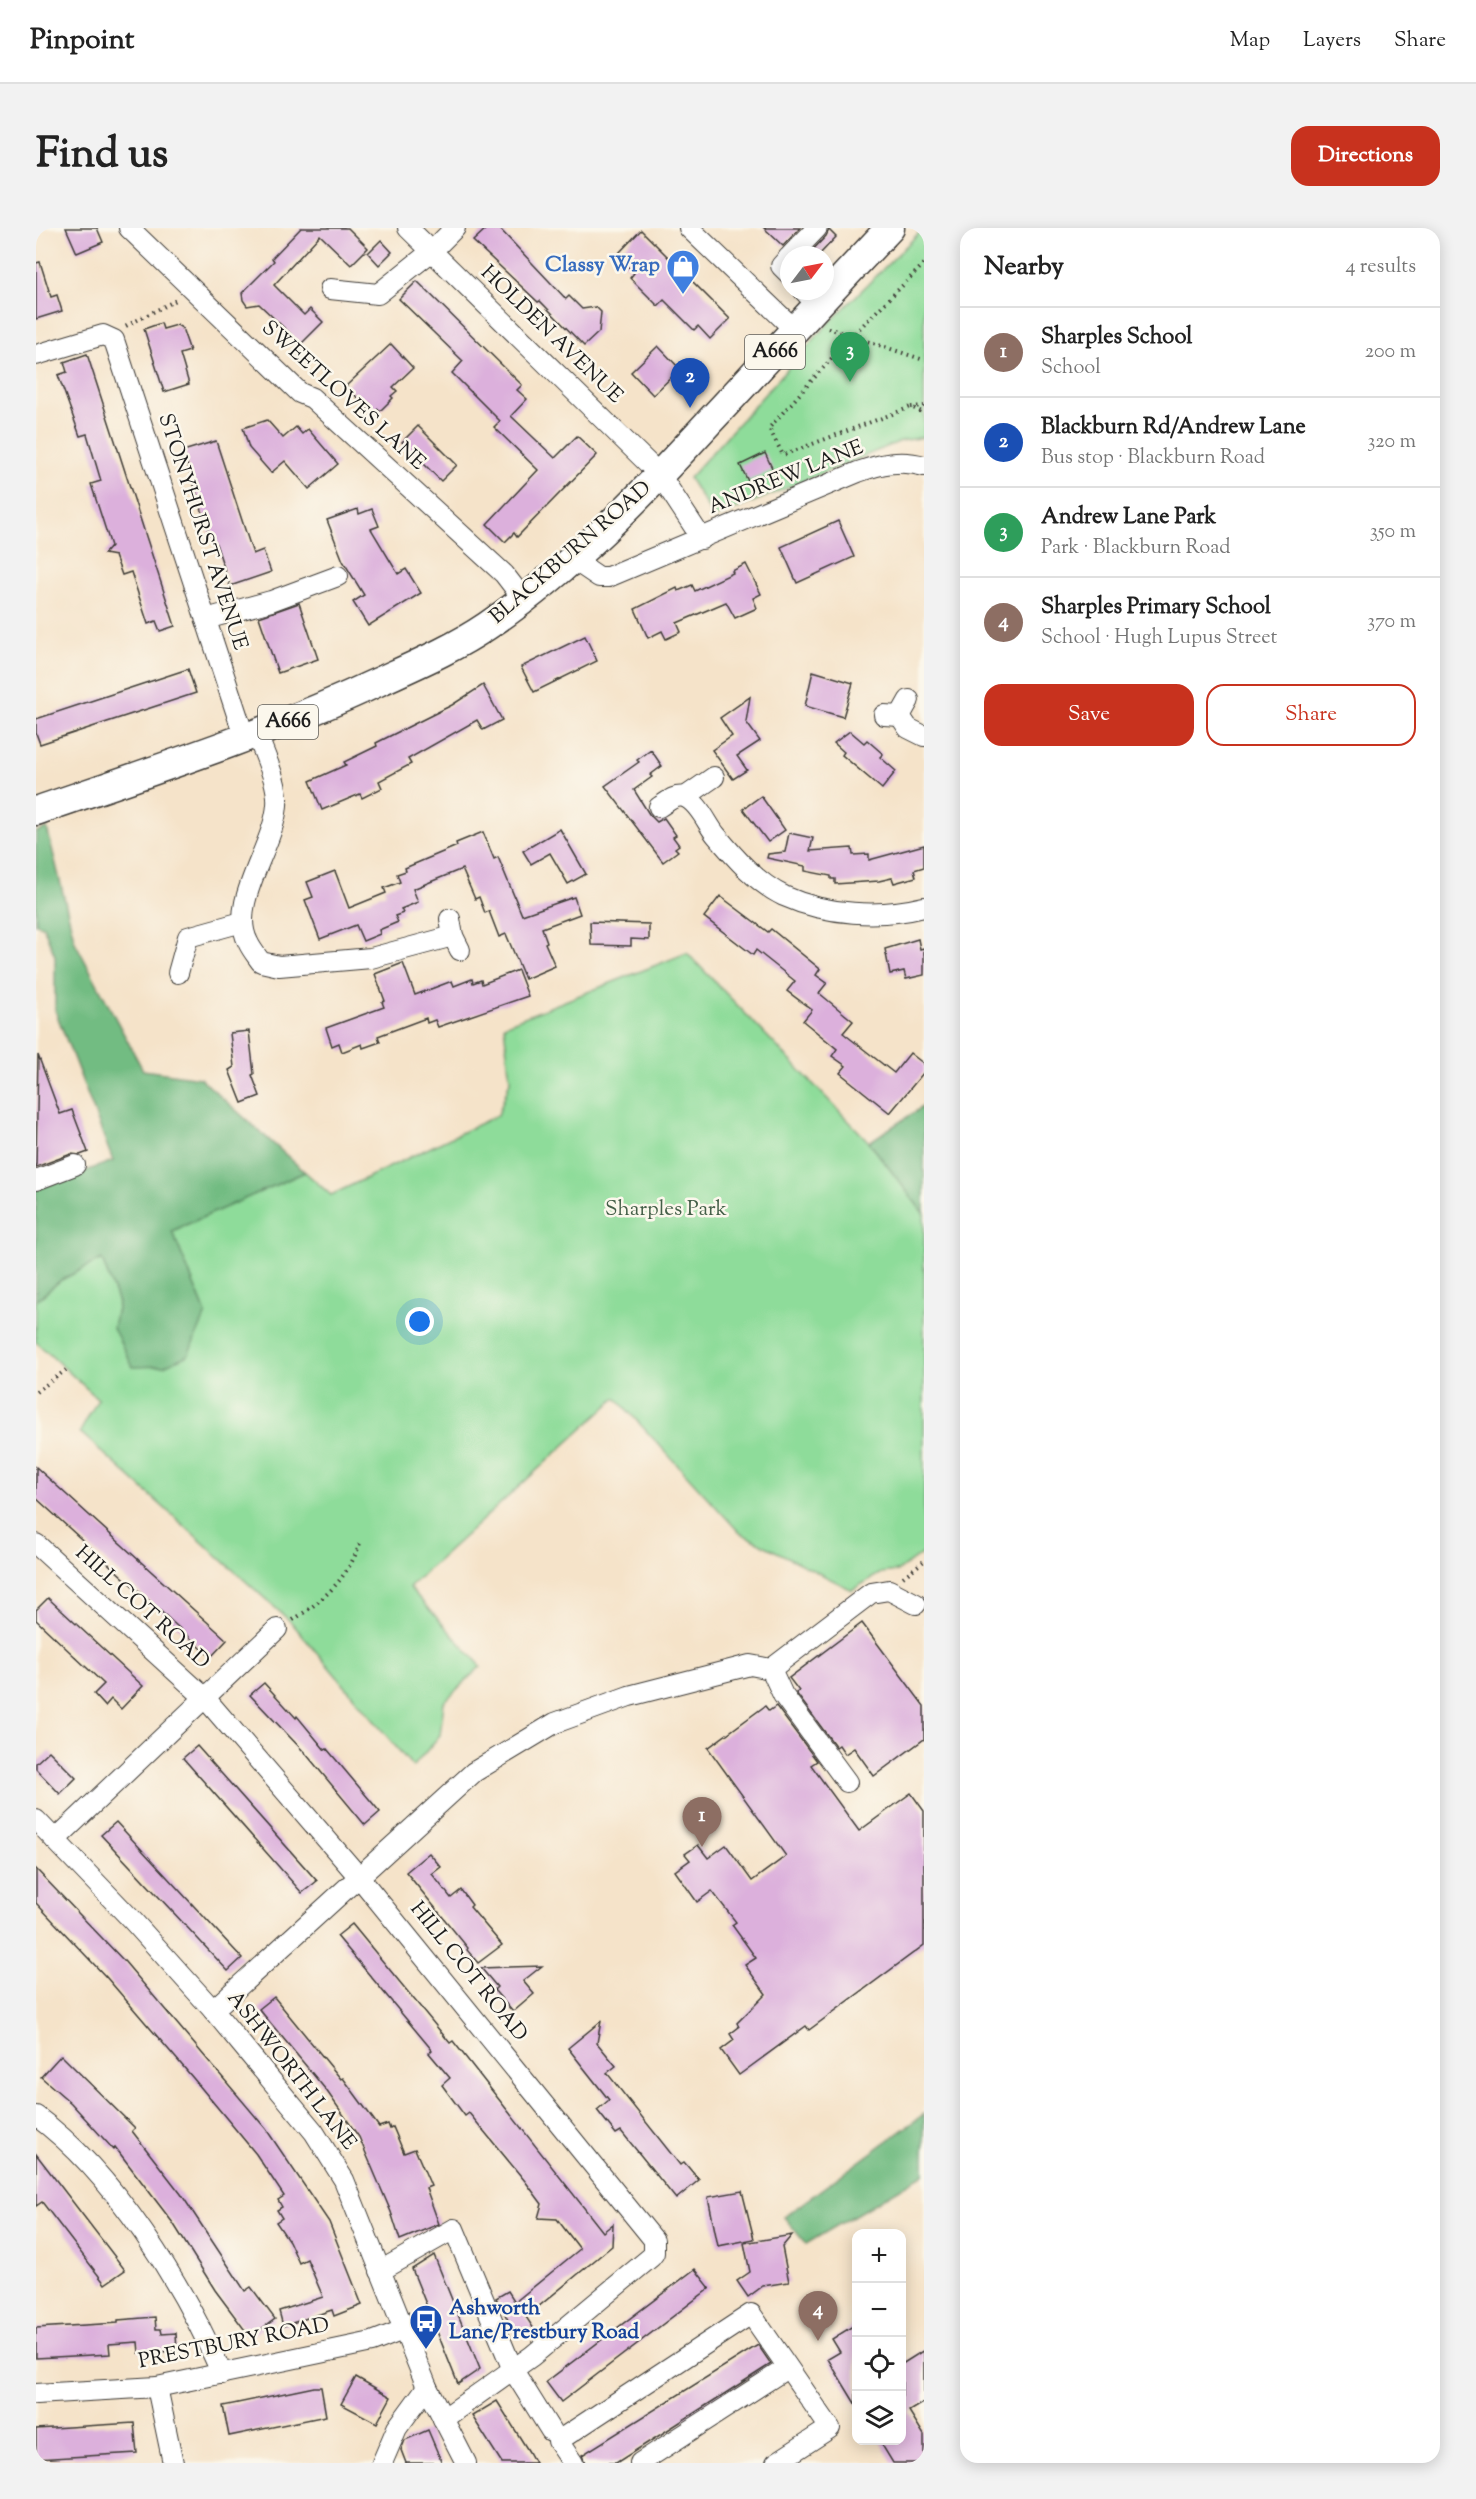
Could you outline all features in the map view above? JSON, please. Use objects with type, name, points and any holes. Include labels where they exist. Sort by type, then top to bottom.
[{"type":"highway","name":"BLACKBURN ROAD","points":[[36,811],[251,737],[342,699],[443,652],[484,628],[524,600],[614,521],[660,475],[878,232]]},
{"type":"street","name":"SWEETLOVES LANE","points":[[129,228],[300,393],[312,398],[495,566],[524,600]]},
{"type":"street","name":"HOLDEN AVENUE","points":[[408,228],[660,475]]},
{"type":"street","points":[[330,289],[378,294],[432,251],[455,228]]},
{"type":"street","points":[[689,228],[806,311]]},
{"type":"street","points":[[800,246],[817,228]]},
{"type":"street","points":[[36,355],[103,335],[114,340]]},
{"type":"street","name":"STONYHURST AVENUE","points":[[114,340],[206,620],[251,737],[272,778],[277,802],[275,823],[244,904],[242,922]]},
{"type":"street","name":"ANDREW LANE","points":[[571,558],[598,577],[608,577],[872,467],[903,462],[924,466]]},
{"type":"street","name":"ANDREW LANE","points":[[660,475],[702,538]]},
{"type":"street","points":[[206,620],[271,601],[338,576]]},
{"type":"street","points":[[898,710],[908,728],[924,736]]},
{"type":"street","points":[[659,807],[677,797],[685,797],[714,777]]},
{"type":"street","points":[[685,797],[698,808],[735,858],[757,878],[783,896],[816,907],[851,912],[880,913],[924,907]]},
{"type":"street","points":[[178,973],[188,937],[242,922],[247,941],[261,962],[279,966],[371,958],[454,935]]},
{"type":"street","points":[[36,1180],[75,1166]]},
{"type":"street","name":"HILL COT ROAD","points":[[36,1544],[205,1698],[359,1877],[654,2240],[654,2253],[651,2257],[513,2370],[442,2420]]},
{"type":"street","points":[[213,2010],[474,1772],[555,1723],[629,1696],[750,1665],[771,1669],[871,1593],[889,1590],[916,1604]]},
{"type":"street","points":[[55,1840],[277,1629]]},
{"type":"street","points":[[771,1669],[783,1695],[847,1782]]},
{"type":"street","name":"ASHWORTH LANE","points":[[36,1820],[133,1921],[213,2010],[320,2142],[344,2180],[427,2387],[466,2463]]},
{"type":"street","points":[[36,2116],[81,2158],[139,2226],[207,2340],[222,2374]]},
{"type":"street","points":[[381,2271],[454,2229],[513,2370],[551,2432]]},
{"type":"street","points":[[573,2463],[558,2441],[751,2314],[830,2428],[776,2463]]},
{"type":"street","name":"PRESTBURY ROAD","points":[[36,2394],[157,2387],[372,2342],[403,2330]]},
{"type":"street","points":[[640,2463],[787,2368]]},
{"type":"street","points":[[157,2387],[173,2463]]},
{"type":"street","points":[[382,2463],[397,2428],[427,2387]]},
{"type":"path","points":[[924,264],[851,337],[770,428],[783,455],[910,407],[924,406]]},
{"type":"path","points":[[114,340],[125,327],[192,291]]},
{"type":"path","points":[[806,311],[851,337],[924,360]]},
{"type":"path","points":[[910,407],[924,413]]},
{"type":"path","points":[[36,1392],[66,1370]]},
{"type":"path","points":[[277,1629],[313,1608],[328,1594],[342,1579],[360,1543]]},
{"type":"green space","points":[[924,228],[924,437],[901,441],[714,518],[689,478],[825,327]]},
{"type":"green space","points":[[47,828],[75,942],[143,1070],[200,1078],[305,1172],[172,1231],[206,1314],[188,1355],[164,1366],[133,1367],[113,1328],[118,1303],[102,1259],[61,1280],[36,1301],[36,1189],[113,1161],[55,1010],[55,956],[43,926],[36,924],[36,832]]},
{"type":"green space","name":"Sharples Park","points":[[687,953],[869,1142],[924,1214],[924,1552],[898,1571],[881,1573],[852,1590],[740,1533],[616,1398],[409,1587],[481,1666],[444,1702],[440,1735],[413,1767],[291,1622],[80,1432],[98,1399],[36,1342],[36,1301],[61,1280],[102,1259],[118,1303],[113,1328],[206,1314],[172,1231],[305,1172],[331,1195],[498,1115],[510,1081],[504,1025]]},
{"type":"green space","points":[[924,1106],[924,1214],[869,1142]]},
{"type":"green space","points":[[924,2114],[924,2174],[806,2244],[784,2217]]},
{"type":"building","points":[[66,228],[97,228],[103,242],[77,253]]},
{"type":"building","points":[[301,228],[348,228],[368,248],[351,265],[320,235],[274,285],[304,315],[310,309],[323,322],[301,344],[259,304],[247,306],[242,293],[274,261],[272,258]]},
{"type":"building","points":[[487,228],[499,228],[566,299],[569,296],[582,309],[596,307],[601,312],[599,332],[584,346],[540,301],[538,302],[473,241]]},
{"type":"building","points":[[764,228],[800,228],[783,246]]},
{"type":"building","points":[[641,230],[730,319],[710,339],[698,326],[694,330],[664,300],[658,306],[630,278],[634,273],[617,255]]},
{"type":"building","points":[[829,230],[836,237],[828,246],[817,246]]},
{"type":"building","points":[[381,240],[392,252],[379,265],[368,253]]},
{"type":"building","points":[[40,262],[51,297],[57,295],[62,311],[36,319],[36,263]]},
{"type":"building","points":[[417,281],[522,385],[517,390],[527,399],[511,416],[555,458],[577,436],[597,455],[517,537],[514,533],[505,542],[487,524],[538,470],[494,427],[500,421],[452,373],[463,361],[399,299]]},
{"type":"building","points":[[161,323],[163,329],[177,325],[182,328],[190,351],[180,354],[189,384],[164,392],[144,329]]},
{"type":"building","points":[[391,344],[413,368],[393,387],[397,391],[391,396],[393,398],[380,411],[378,409],[373,414],[346,386]]},
{"type":"building","points":[[658,346],[680,369],[653,395],[631,372]]},
{"type":"building","points":[[87,354],[175,626],[160,631],[156,621],[148,624],[131,572],[122,575],[115,556],[104,554],[111,546],[91,484],[101,481],[87,434],[80,436],[58,375],[67,372],[64,362]]},
{"type":"building","points":[[267,420],[283,438],[296,427],[302,434],[308,429],[338,464],[309,489],[285,461],[271,473],[249,448],[243,428]]},
{"type":"building","points":[[418,426],[457,465],[441,481],[402,442]]},
{"type":"building","points":[[216,441],[253,554],[263,550],[271,572],[230,586],[215,541],[212,542],[183,451]]},
{"type":"building","points":[[765,453],[773,470],[748,481],[740,465]]},
{"type":"building","points":[[358,509],[359,514],[372,509],[379,526],[371,529],[398,574],[406,569],[421,593],[368,626],[353,602],[364,595],[343,561],[327,520]]},
{"type":"building","points":[[838,521],[854,557],[797,583],[781,547]]},
{"type":"building","points":[[746,564],[761,594],[753,598],[757,608],[735,618],[726,602],[677,623],[681,632],[666,639],[662,631],[648,638],[635,609],[677,588],[678,591],[692,585],[695,591],[733,573],[732,571]]},
{"type":"building","points":[[299,603],[318,659],[278,673],[259,617]]},
{"type":"building","points":[[585,636],[597,661],[534,692],[521,667]]},
{"type":"building","points":[[188,669],[196,693],[40,744],[36,733],[36,719]]},
{"type":"building","points":[[813,671],[853,683],[843,717],[805,706]]},
{"type":"building","points":[[483,685],[502,720],[483,730],[477,720],[408,759],[411,764],[379,781],[382,788],[362,798],[360,794],[322,810],[310,781],[346,765],[344,762],[377,746],[376,743],[452,705]]},
{"type":"building","points":[[750,697],[746,722],[760,741],[737,756],[747,770],[733,779],[712,750],[732,736],[720,718]]},
{"type":"building","points":[[850,731],[864,743],[867,740],[883,754],[880,757],[896,771],[882,789],[842,755],[844,752],[834,743]]},
{"type":"building","points":[[651,750],[662,766],[650,775],[652,777],[634,790],[649,814],[657,822],[664,818],[676,835],[673,837],[679,845],[675,848],[678,851],[663,862],[605,786],[639,762],[637,760]]},
{"type":"building","points":[[761,796],[785,830],[768,842],[743,809]]},
{"type":"building","points":[[560,829],[586,874],[568,884],[550,853],[531,864],[523,851]]},
{"type":"building","points":[[483,832],[494,859],[498,857],[522,915],[574,897],[580,914],[542,928],[547,942],[545,943],[555,966],[525,979],[506,934],[499,937],[489,911],[485,913],[479,897],[475,899],[462,869],[413,889],[418,902],[401,909],[403,913],[395,916],[398,922],[379,930],[380,934],[363,941],[356,925],[320,939],[305,900],[313,897],[307,882],[335,871],[349,908],[386,893],[384,888],[400,882],[397,874],[406,871],[405,868],[457,846],[456,843]]},
{"type":"building","points":[[789,833],[813,838],[810,851],[852,848],[853,855],[869,854],[869,860],[924,845],[924,867],[914,870],[916,877],[894,883],[892,878],[835,884],[835,879],[831,879],[831,876],[805,871],[805,866],[767,858],[768,854],[785,852]]},
{"type":"building","points":[[720,896],[768,932],[771,929],[820,969],[816,975],[827,983],[819,993],[853,1021],[843,1033],[894,1073],[910,1053],[924,1064],[924,1072],[890,1113],[840,1073],[846,1066],[832,1056],[837,1049],[803,1021],[812,1010],[787,991],[795,981],[756,950],[753,955],[704,917]]},
{"type":"building","points":[[590,922],[649,924],[649,940],[631,939],[631,946],[591,945]]},
{"type":"building","points":[[918,939],[920,949],[924,948],[924,975],[906,979],[904,971],[890,974],[885,949]]},
{"type":"building","points":[[403,963],[415,995],[452,981],[454,986],[472,979],[473,983],[481,980],[482,984],[518,970],[528,996],[438,1027],[435,1020],[427,1023],[426,1018],[378,1036],[380,1042],[363,1048],[362,1044],[342,1052],[339,1043],[332,1046],[326,1028],[384,1007],[382,1002],[385,1001],[375,974]]},
{"type":"building","points":[[249,1031],[254,1074],[252,1075],[260,1096],[242,1103],[229,1070],[234,1067],[230,1033]]},
{"type":"building","points":[[38,1055],[60,1114],[72,1110],[88,1152],[80,1155],[71,1154],[36,1167]]},
{"type":"building","points":[[36,1467],[227,1640],[211,1657],[36,1498]]},
{"type":"building","points":[[48,1598],[143,1686],[121,1709],[111,1699],[105,1706],[94,1694],[104,1684],[36,1620],[36,1610]]},
{"type":"building","points":[[862,1623],[924,1706],[924,1739],[874,1776],[854,1748],[845,1754],[839,1745],[836,1747],[796,1693],[799,1691],[789,1678]]},
{"type":"building","points":[[264,1683],[296,1718],[297,1716],[325,1750],[327,1749],[380,1812],[365,1825],[306,1754],[250,1695]]},
{"type":"building","points":[[765,1706],[769,1711],[776,1706],[817,1761],[811,1765],[859,1831],[911,1793],[924,1811],[924,1945],[809,2030],[806,2026],[739,2075],[721,2050],[734,2040],[730,2034],[739,2027],[737,2023],[766,1994],[745,1965],[756,1958],[732,1925],[736,1922],[712,1891],[697,1902],[675,1871],[690,1860],[685,1854],[698,1845],[708,1858],[726,1845],[752,1881],[786,1856],[708,1748]]},
{"type":"building","points":[[197,1746],[317,1881],[302,1893],[183,1758]]},
{"type":"building","points":[[49,1751],[76,1778],[60,1794],[36,1769],[36,1763]]},
{"type":"building","points":[[116,1822],[242,1958],[228,1971],[101,1835]]},
{"type":"building","points":[[429,1853],[441,1867],[432,1874],[451,1898],[461,1890],[472,1905],[470,1907],[502,1945],[478,1963],[406,1872]]},
{"type":"building","points":[[36,1869],[125,1962],[266,2129],[329,2222],[362,2305],[334,2316],[332,2310],[283,2326],[279,2311],[323,2297],[307,2259],[299,2263],[289,2241],[276,2222],[282,2218],[277,2210],[282,2207],[278,2200],[284,2196],[256,2154],[193,2078],[107,1978],[36,1903]]},
{"type":"building","points":[[352,1924],[450,2043],[453,2041],[603,2232],[613,2224],[612,2246],[526,2317],[534,2329],[518,2338],[496,2298],[508,2291],[515,2302],[580,2249],[557,2219],[538,2218],[542,2204],[469,2113],[465,2116],[442,2085],[450,2078],[429,2053],[432,2050],[337,1936]]},
{"type":"building","points":[[542,1966],[523,1981],[534,1994],[513,2012],[494,1990],[497,1987],[481,1968]]},
{"type":"building","points":[[274,1997],[341,2079],[343,2078],[379,2127],[388,2124],[390,2129],[393,2127],[404,2153],[415,2149],[431,2186],[426,2188],[439,2224],[400,2240],[391,2212],[359,2137],[326,2090],[259,2009]]},
{"type":"building","points":[[601,2021],[597,2043],[616,2066],[607,2073],[680,2165],[684,2162],[699,2180],[676,2199],[621,2131],[616,2134],[597,2110],[609,2100],[568,2048]]},
{"type":"building","points":[[61,2055],[135,2128],[132,2131],[181,2194],[245,2291],[251,2287],[275,2319],[250,2337],[215,2290],[173,2223],[115,2147],[113,2149],[71,2103],[41,2077]]},
{"type":"building","points":[[36,2154],[125,2270],[105,2284],[42,2202],[36,2206]]},
{"type":"building","points":[[742,2191],[754,2239],[718,2246],[708,2197]]},
{"type":"building","points":[[792,2235],[782,2247],[789,2282],[763,2286],[748,2297],[737,2281],[750,2272],[744,2243]]},
{"type":"building","points":[[434,2255],[480,2369],[458,2384],[412,2269]]},
{"type":"building","points":[[695,2269],[710,2288],[561,2402],[546,2382]]},
{"type":"building","points":[[155,2317],[156,2329],[161,2329],[162,2334],[176,2333],[177,2351],[139,2353],[138,2342],[109,2344],[110,2354],[36,2358],[36,2328],[118,2323],[118,2320]]},
{"type":"building","points":[[852,2326],[852,2398],[828,2359],[840,2352],[832,2339]]},
{"type":"building","points":[[758,2345],[771,2364],[616,2463],[585,2463],[582,2455]]},
{"type":"building","points":[[924,2350],[924,2402],[909,2411],[924,2435],[924,2463],[893,2463],[882,2445],[906,2445],[906,2361]]},
{"type":"building","points":[[356,2377],[391,2397],[377,2423],[341,2404]]},
{"type":"building","points":[[321,2387],[326,2416],[229,2436],[223,2406]]},
{"type":"building","points":[[497,2401],[535,2463],[502,2463],[472,2416]]},
{"type":"building","points":[[134,2423],[137,2453],[36,2459],[36,2429]]},
{"type":"building","points":[[428,2430],[442,2463],[406,2463],[401,2450],[405,2440]]},
{"type":"place","name":"Classy Wrap","points":[[683,295]]},
{"type":"place","name":"Andrew Lane Park","points":[[850,382]]},
{"type":"place","name":"Blackburn Rd/Andrew Lane","points":[[690,408]]},
{"type":"place","name":"Sharples School","points":[[702,1847]]},
{"type":"place","name":"Sharples Primary School","points":[[818,2341]]},
{"type":"place","name":"Ashworth Lane/Prestbury Road","points":[[426,2350]]}]
